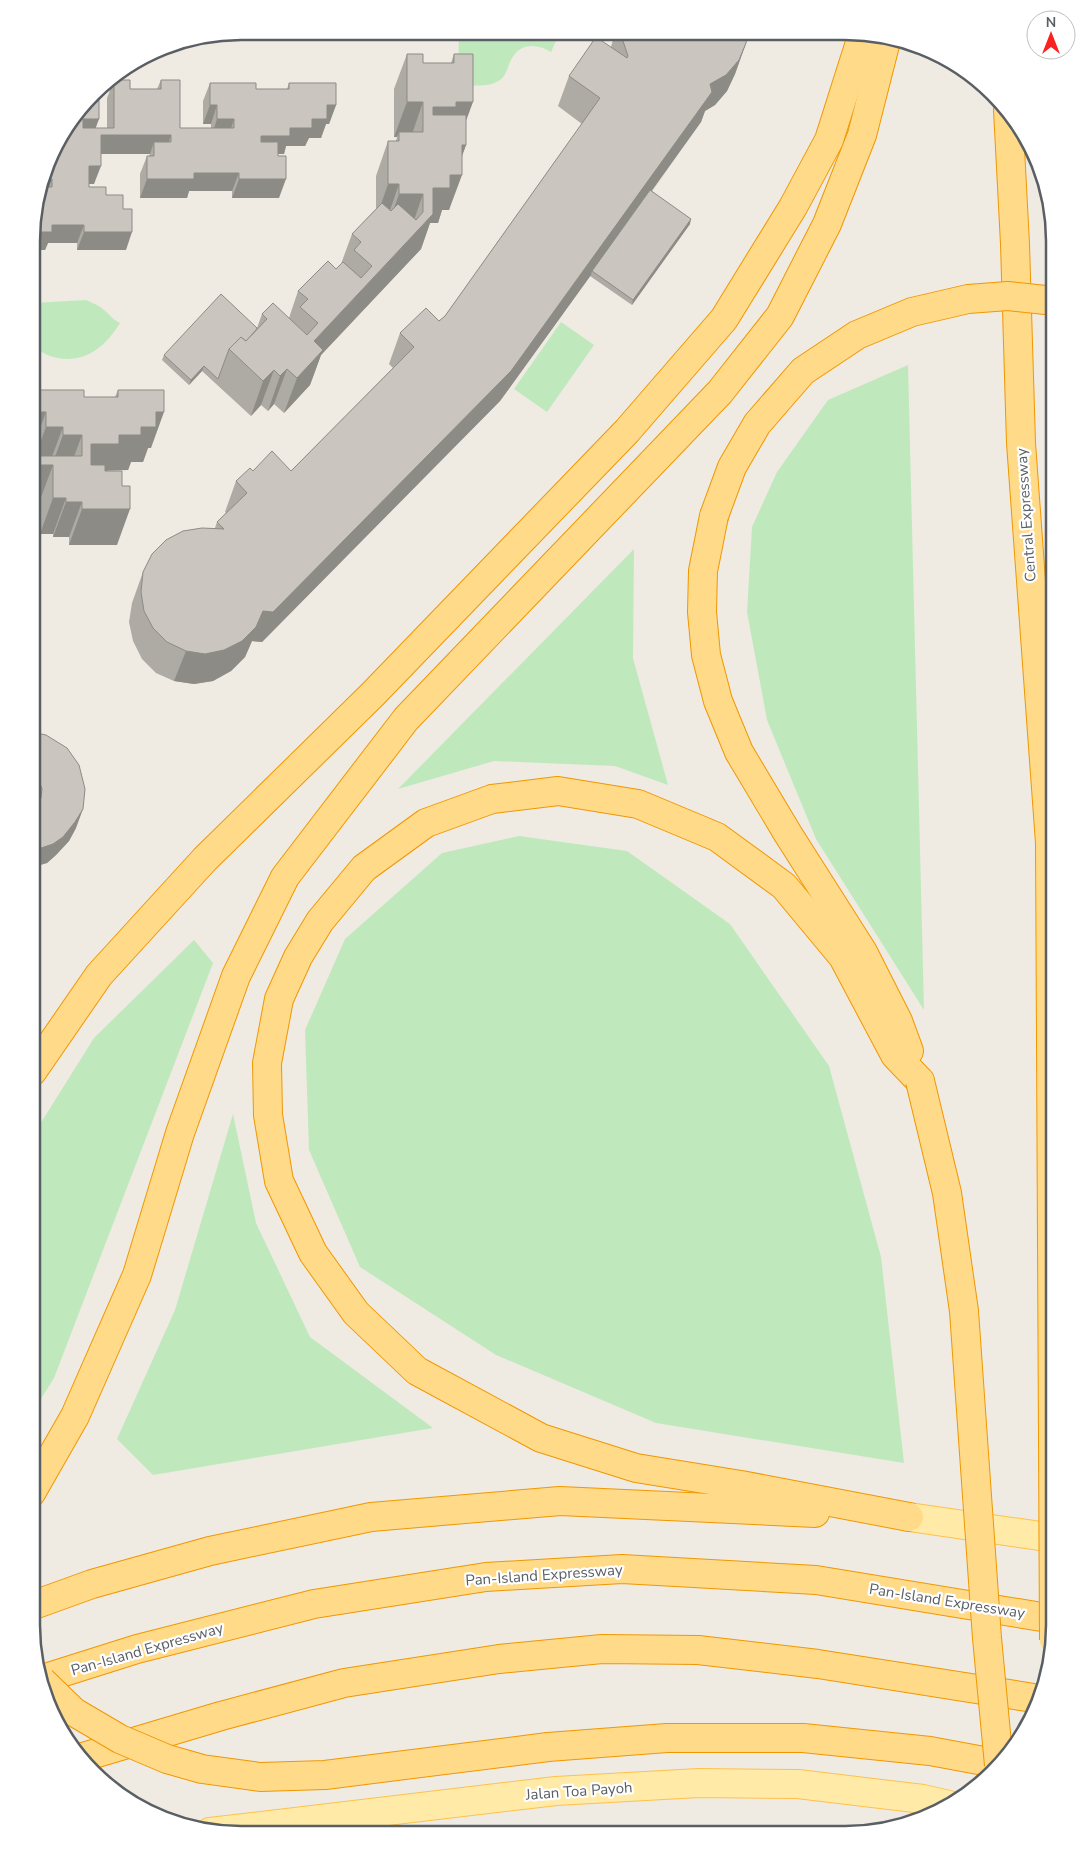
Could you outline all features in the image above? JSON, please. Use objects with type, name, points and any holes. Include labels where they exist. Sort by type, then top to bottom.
[{"type":"highway","points":[[40,1060],[99,975],[205,859],[373,694],[627,431],[724,318],[793,208],[829,140],[861,40]]},
{"type":"highway","points":[[40,1477],[75,1416],[137,1275],[180,1133],[236,976],[285,877],[406,719],[720,392],[780,316],[827,224],[862,135],[885,44]]},
{"type":"highway","name":"Central Expressway","points":[[1009,125],[1015,244],[1021,443],[1046,788]]},
{"type":"highway","points":[[998,1754],[987,1638],[964,1311],[947,1193],[920,1081],[898,1021],[863,952],[788,834],[735,744],[718,701],[706,654],[702,612],[703,571],[714,516],[732,467],[756,424],[803,371],[857,336],[912,312],[976,298],[1008,296],[1046,300]]},
{"type":"highway","points":[[909,1517],[741,1485],[636,1468],[541,1438],[417,1371],[356,1314],[313,1253],[279,1181],[268,1115],[267,1063],[279,999],[298,957],[320,921],[364,868],[426,823],[492,799],[558,791],[638,804],[717,837],[784,886],[842,957],[895,1055],[920,1081]]},
{"type":"highway","points":[[40,1603],[92,1584],[210,1551],[371,1517],[560,1501],[909,1517]]},
{"type":"highway","name":"Pan-Island Expressway","points":[[47,1678],[137,1649],[314,1604],[486,1576],[622,1569],[816,1580],[1046,1618]]},
{"type":"highway","points":[[89,1755],[221,1716],[344,1683],[500,1659],[602,1650],[698,1650],[818,1664],[1032,1698]]},
{"type":"highway","points":[[51,1689],[74,1712],[120,1739],[167,1760],[202,1769],[260,1777],[325,1775],[548,1747],[667,1738],[803,1738],[930,1751],[991,1763]]},
{"type":"main road","points":[[909,1517],[1046,1537]]},
{"type":"main road","name":"Jalan Toa Payoh","points":[[259,1826],[556,1790],[700,1784],[798,1784],[923,1799],[938,1803]]},
{"type":"green space","points":[[459,40],[556,40],[551,52],[535,46],[524,47],[519,50],[515,54],[506,73],[496,83],[475,86],[458,85]]},
{"type":"green space","points":[[86,300],[100,307],[120,323],[107,341],[91,353],[82,357],[62,359],[40,350],[40,303]]},
{"type":"green space","points":[[561,322],[594,345],[547,412],[514,389]]},
{"type":"green space","points":[[908,365],[924,1010],[816,839],[767,720],[747,612],[752,527],[777,472],[828,400]]},
{"type":"green space","points":[[634,549],[633,658],[668,785],[615,766],[494,761],[398,789]]},
{"type":"green space","points":[[519,836],[627,851],[730,924],[829,1066],[881,1257],[904,1463],[656,1423],[496,1355],[360,1267],[309,1150],[305,1030],[345,939],[442,853]]},
{"type":"green space","points":[[194,940],[213,963],[54,1378],[40,1400],[40,1124],[94,1038]]},
{"type":"green space","points":[[233,1114],[256,1223],[310,1337],[433,1428],[153,1475],[117,1439],[175,1310]]},
{"type":"building","points":[[594,40],[600,40],[627,58],[623,40],[746,40],[739,60],[726,75],[710,84],[712,92],[511,371],[273,612],[263,611],[256,627],[242,641],[224,650],[205,654],[186,651],[167,642],[153,628],[144,611],[141,592],[143,572],[152,554],[166,540],[183,531],[202,528],[224,529],[217,522],[247,493],[236,481],[250,468],[253,471],[272,451],[291,471],[414,347],[400,333],[426,308],[439,321],[445,316],[600,98],[569,76]]},
{"type":"building","points":[[407,54],[423,54],[423,63],[454,63],[454,54],[473,54],[473,102],[456,102],[456,107],[433,107],[433,115],[466,115],[466,145],[462,145],[462,175],[450,175],[450,188],[433,188],[433,214],[314,341],[323,350],[297,378],[287,369],[280,376],[274,370],[263,381],[229,349],[241,337],[246,341],[267,319],[262,314],[273,303],[307,335],[318,323],[300,307],[308,299],[298,291],[328,261],[336,269],[343,262],[361,278],[372,266],[354,250],[361,242],[352,234],[382,203],[391,211],[398,204],[416,220],[423,212],[423,194],[399,194],[399,184],[388,184],[388,141],[399,141],[399,132],[423,132],[423,102],[407,102]]},
{"type":"building","points":[[122,80],[130,80],[130,89],[161,89],[161,80],[180,80],[180,128],[234,128],[234,119],[217,119],[217,105],[210,105],[210,83],[256,83],[256,89],[289,89],[289,83],[336,83],[336,105],[327,105],[327,119],[312,119],[312,128],[290,128],[290,136],[261,136],[261,142],[278,142],[278,156],[286,156],[286,179],[239,179],[239,173],[194,173],[194,179],[147,179],[147,156],[154,156],[154,142],[171,142],[171,135],[101,135],[101,166],[89,166],[89,187],[106,187],[106,195],[123,195],[123,209],[132,209],[132,232],[84,232],[84,225],[52,225],[52,232],[40,232],[44,202],[48,187],[52,187],[52,179],[50,179],[55,164],[74,129],[99,99],[99,119],[83,119],[83,128],[114,128],[114,86]]},
{"type":"building","points":[[650,190],[691,219],[633,300],[592,271]]},
{"type":"building","points":[[221,294],[257,328],[246,341],[241,337],[229,349],[218,379],[204,366],[191,380],[164,355]]},
{"type":"building","points":[[40,390],[84,390],[84,397],[118,397],[118,390],[164,390],[164,412],[156,412],[156,427],[141,427],[141,435],[119,435],[119,444],[91,444],[91,465],[105,465],[105,471],[122,471],[122,486],[130,486],[130,509],[82,509],[82,502],[66,502],[66,498],[53,498],[53,465],[40,465],[40,456],[82,456],[82,435],[63,435],[63,427],[46,427],[46,412],[40,412]]},
{"type":"building","points":[[40,734],[46,735],[67,748],[79,765],[85,789],[83,809],[75,822],[63,837],[53,844],[40,848],[40,799],[42,789],[40,783]]}]
